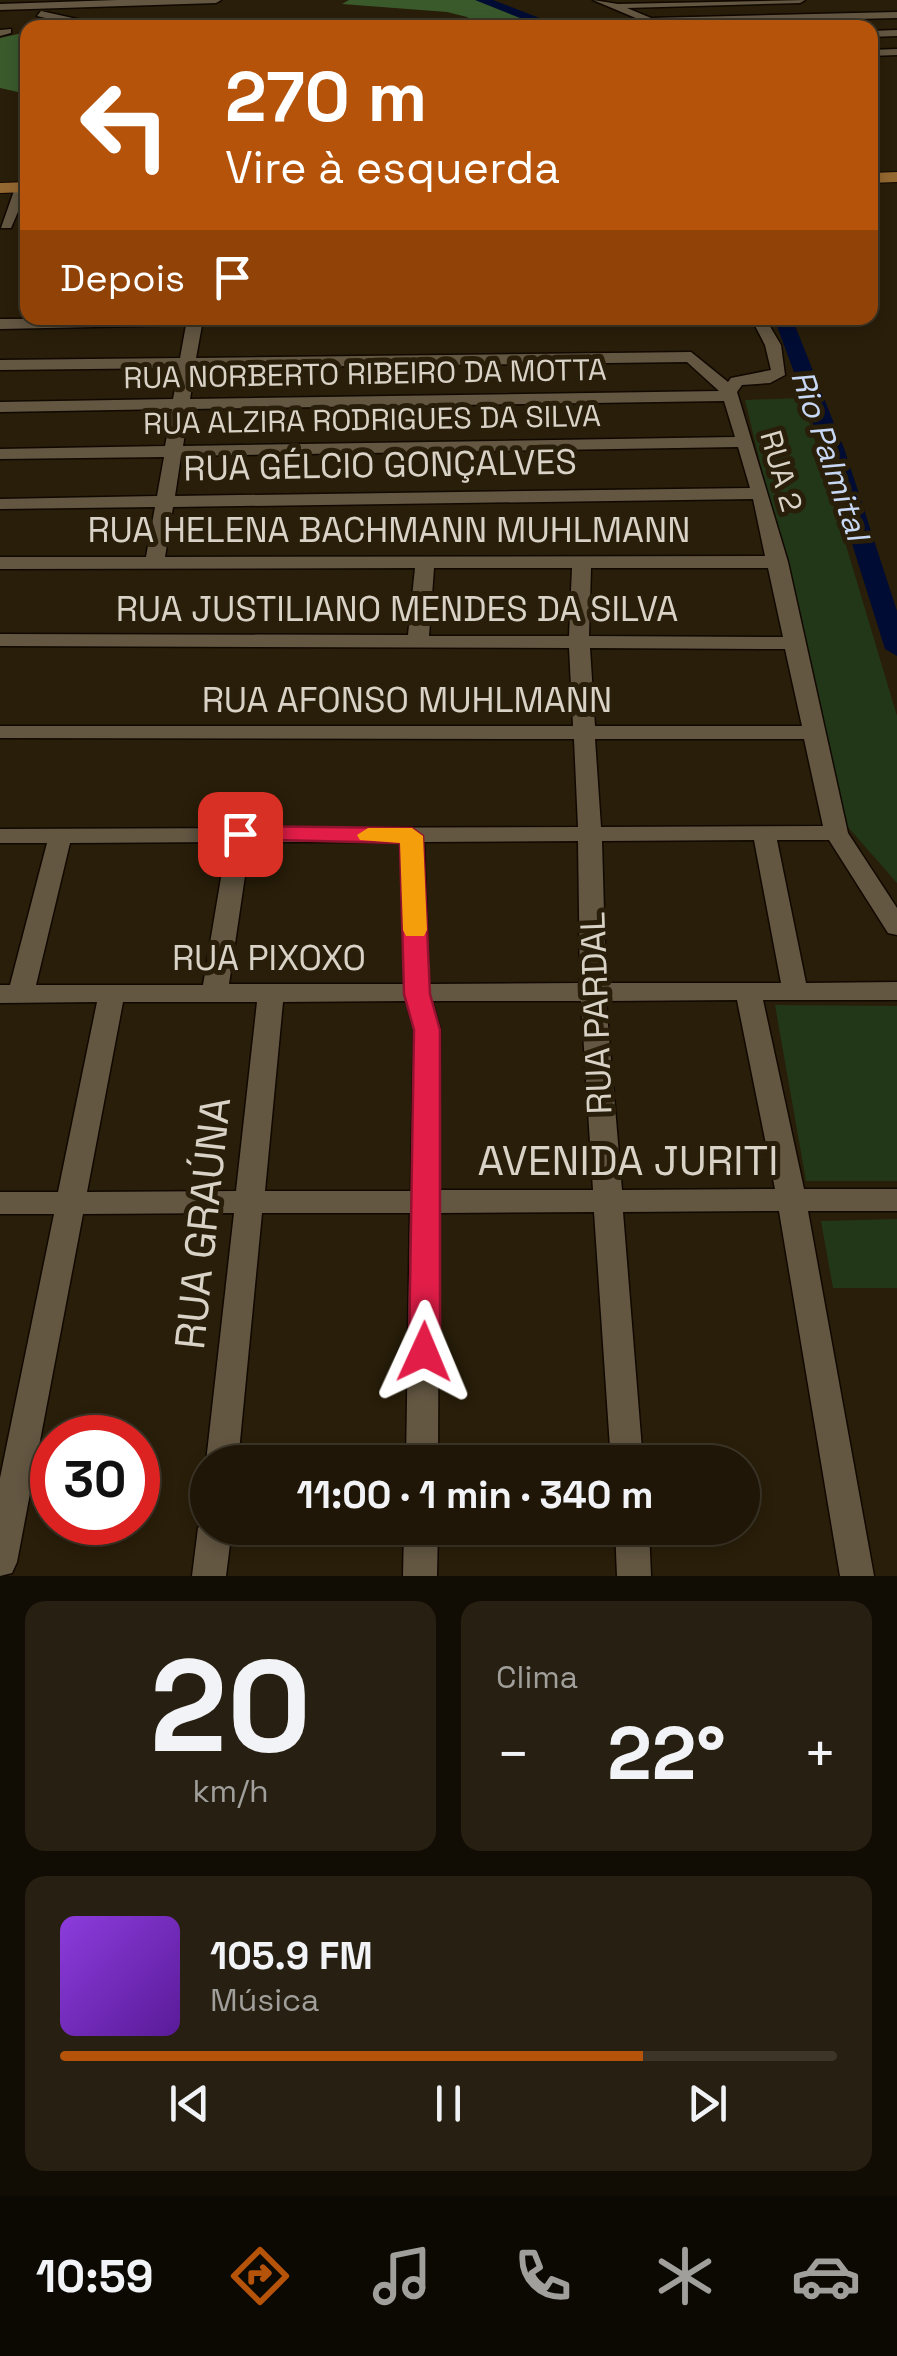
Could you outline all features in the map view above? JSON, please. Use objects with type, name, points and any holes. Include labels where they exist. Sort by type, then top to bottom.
[{"type":"street","points":[[2,6],[216,0]]},
{"type":"street","points":[[598,0],[648,20]]},
{"type":"street","points":[[618,6],[800,0]]},
{"type":"street","points":[[2,6],[64,20]]},
{"type":"street","points":[[851,20],[897,15]]},
{"type":"street","points":[[6,225],[20,199]]},
{"type":"street","points":[[155,563],[193,325]]},
{"type":"street","name":"RUA NORBERTO RIBEIRO DA MOTTA","points":[[0,407],[729,394],[738,381],[770,378],[779,372],[762,325]]},
{"type":"street","points":[[0,365],[679,354],[691,357],[729,394]]},
{"type":"street","name":"RUA 2","points":[[729,394],[778,562],[836,833]]},
{"type":"street","name":"RUA ALZIRA RODRIGUES DA SILVA","points":[[0,454],[745,442]]},
{"type":"street","name":"RUA GÉLCIO GONÇALVES","points":[[0,504],[761,493]]},
{"type":"street","name":"RUA HELENA BACHMANN MUHLMANN","points":[[0,563],[778,562]]},
{"type":"street","points":[[418,641],[425,563]]},
{"type":"street","name":"RUA PARDAL","points":[[582,563],[579,641],[590,834],[592,993],[626,1445]]},
{"type":"street","name":"RUA JUSTILIANO MENDES DA SILVA","points":[[0,640],[794,642]]},
{"type":"street","name":"RUA AFONSO MUHLMANN","points":[[0,732],[814,734]]},
{"type":"street","points":[[0,836],[836,833],[897,927]]},
{"type":"street","points":[[215,992],[240,834]]},
{"type":"street","points":[[764,834],[796,994]]},
{"type":"street","points":[[10,994],[60,836]]},
{"type":"street","points":[[412,836],[417,994],[427,1030],[422,1445]]},
{"type":"street","name":"RUA PIXOXO","points":[[10,994],[897,991]]},
{"type":"street","points":[[0,1562],[112,992]]},
{"type":"street","name":"RUA GRAÚNA","points":[[224,1445],[272,992]]},
{"type":"street","points":[[749,994],[792,1201],[857,1576]]},
{"type":"street","name":"AVENIDA JURITI","points":[[0,1203],[897,1200]]},
{"type":"street","points":[[209,1576],[213,1545]]},
{"type":"street","points":[[420,1576],[421,1545]]},
{"type":"street","points":[[633,1545],[634,1576]]},
{"type":"green space","points":[[349,0],[479,0],[529,20],[471,20],[447,12],[342,4]]},
{"type":"green space","points":[[20,34],[20,92],[0,88],[0,38]]},
{"type":"green space","points":[[802,398],[897,716],[897,883],[847,826],[745,400]]},
{"type":"green space","points":[[775,1005],[897,1006],[897,1181],[806,1181]]},
{"type":"green space","points":[[897,1219],[897,1288],[833,1288],[821,1221]]},
{"type":"waterway","name":"Rio Palmital","points":[[481,0],[537,20]]},
{"type":"waterway","name":"Rio Palmital","points":[[786,325],[834,451],[897,649]]},
{"type":"slow traffic","points":[[368,835],[412,836],[415,930]]},
{"type":"route","points":[[240,834],[412,836],[417,994],[427,1030],[424,1352]]}]
